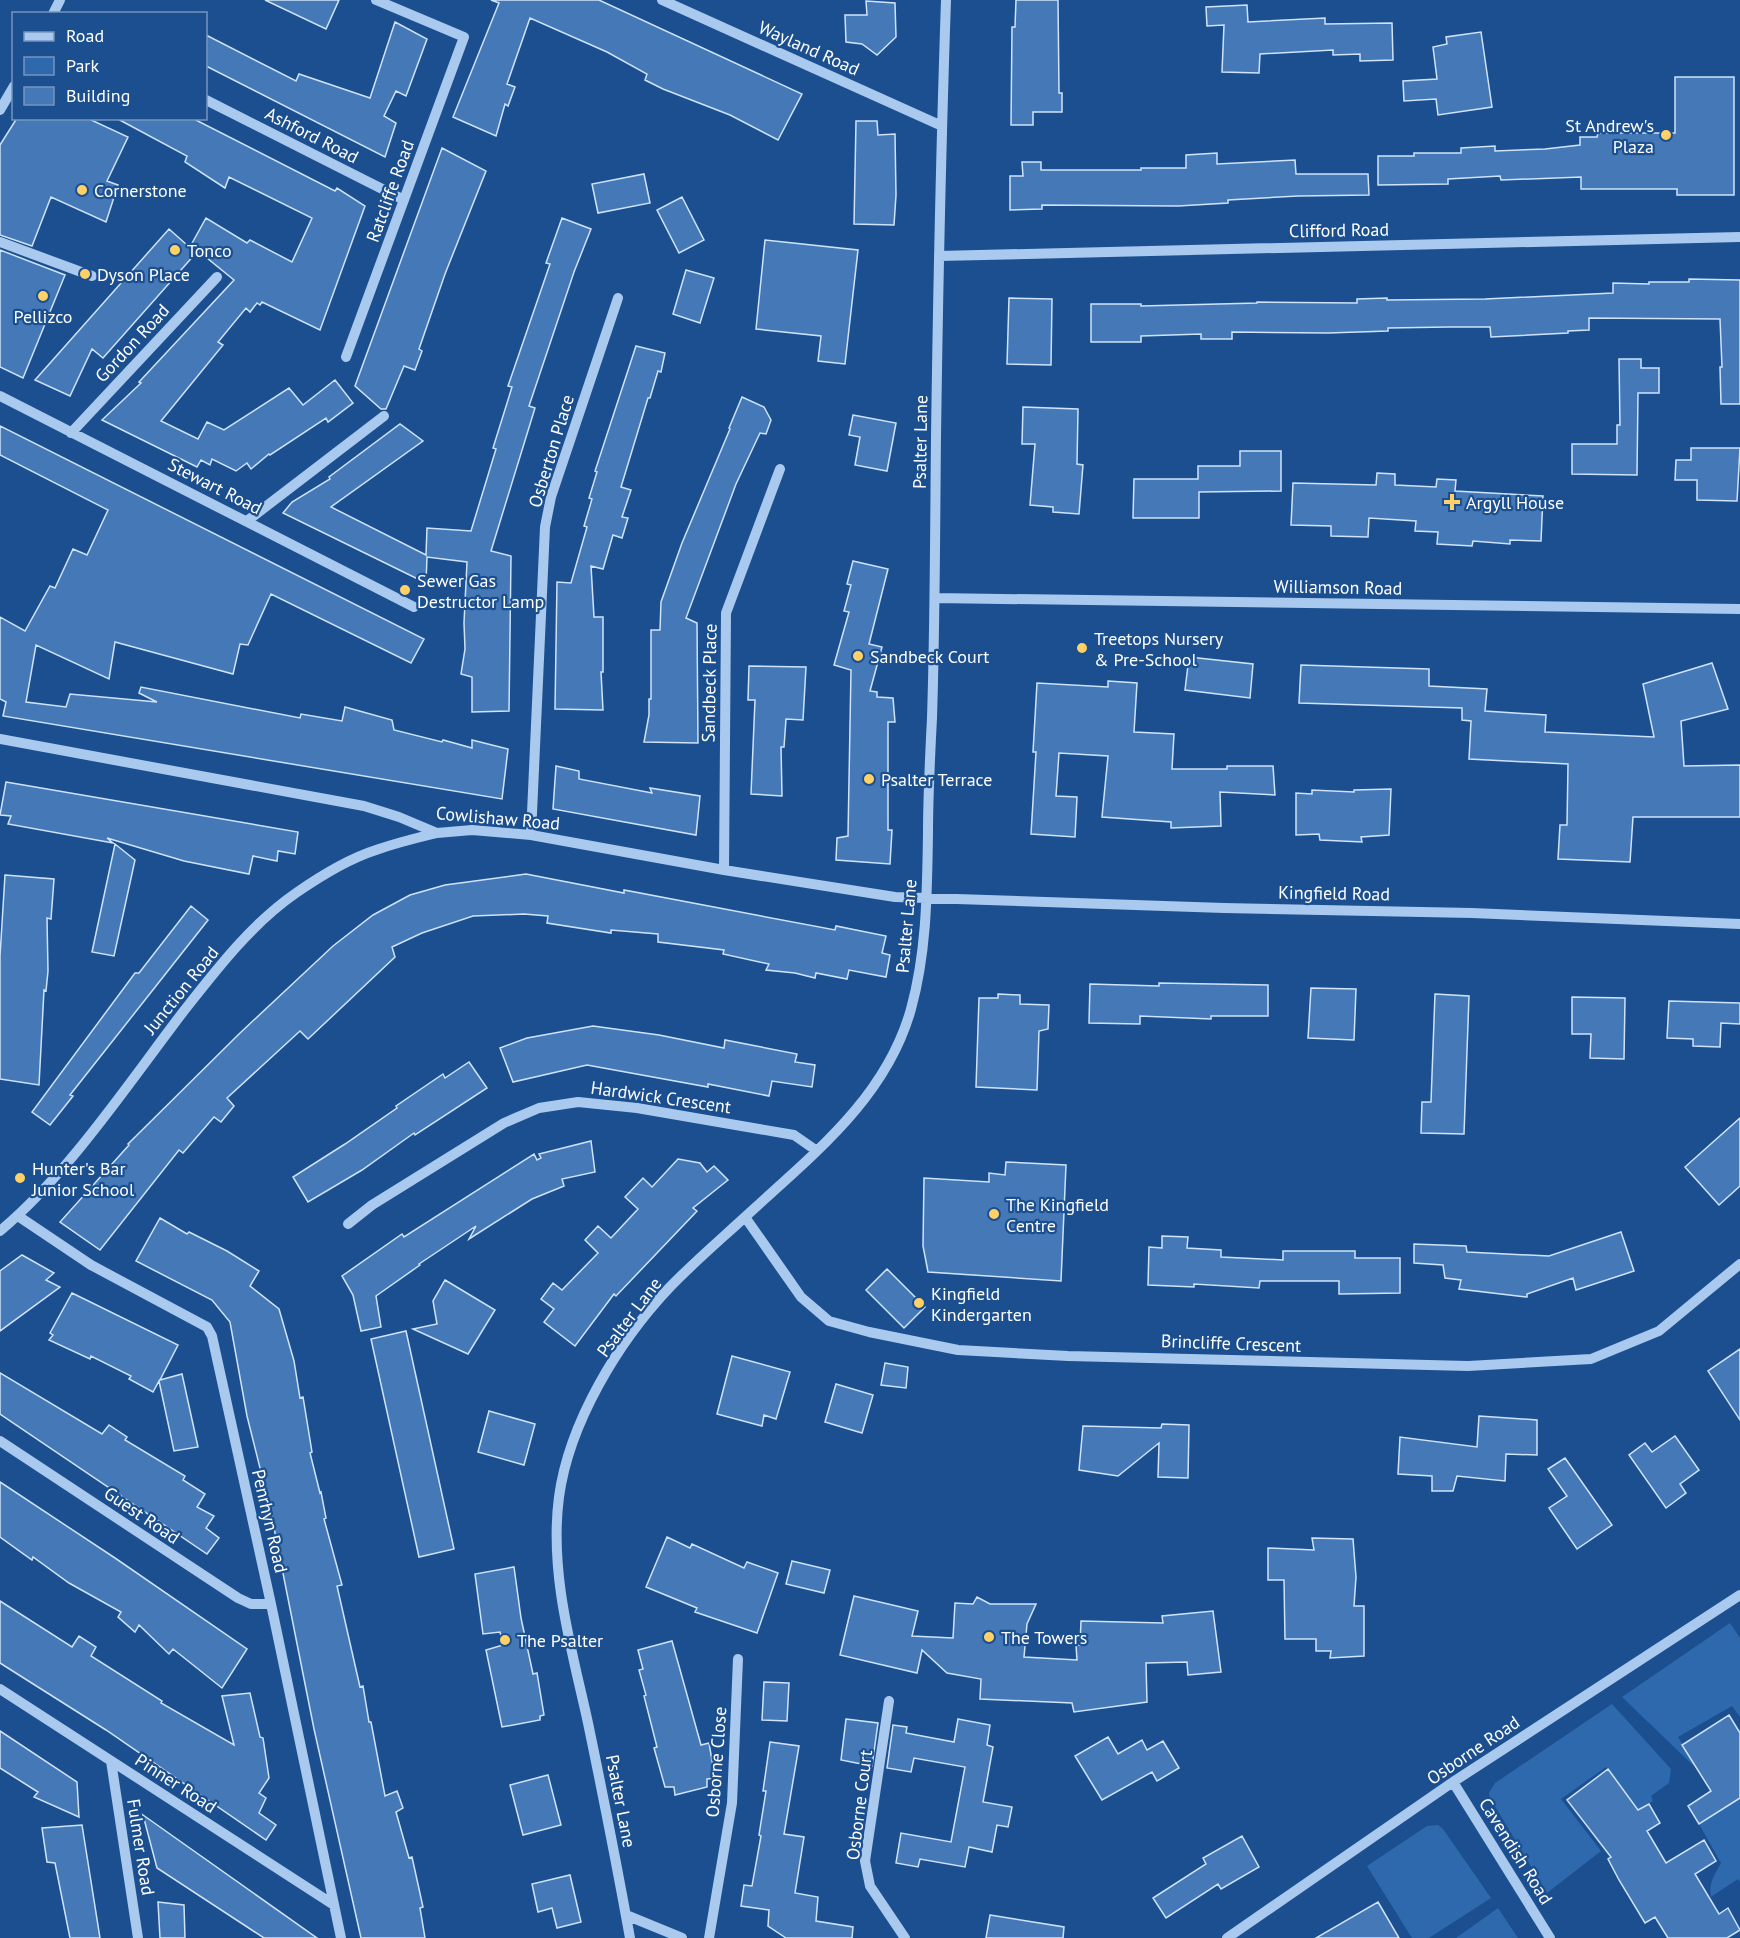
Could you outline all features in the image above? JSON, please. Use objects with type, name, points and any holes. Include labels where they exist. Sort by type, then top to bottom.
[{"type":"street","name":"Ratcliffe Road","points":[[346,357],[464,37],[376,0]]},
{"type":"street","name":"Wayland Road","points":[[662,0],[942,126]]},
{"type":"street","name":"Psalter Lane","points":[[630,1938],[603,1793],[565,1617],[557,1551],[559,1496],[572,1444],[595,1393],[627,1339],[668,1289],[818,1151],[853,1114],[888,1066],[913,1003],[922,962],[927,899],[935,598],[945,0]]},
{"type":"street","points":[[0,110],[12,89]]},
{"type":"street","name":"Ashford Road","points":[[207,101],[404,200]]},
{"type":"street","name":"Clifford Road","points":[[939,256],[1740,237]]},
{"type":"street","points":[[0,242],[92,276]]},
{"type":"street","name":"Gordon Road","points":[[71,433],[218,277]]},
{"type":"street","name":"Osberton Place","points":[[531,835],[545,527],[551,497],[618,298]]},
{"type":"street","name":"Stewart Road","points":[[0,396],[414,607]]},
{"type":"street","points":[[247,521],[384,416]]},
{"type":"street","name":"Sandbeck Place","points":[[724,870],[726,613],[780,469]]},
{"type":"street","name":"Williamson Road","points":[[935,598],[1740,609]]},
{"type":"street","name":"Cowlishaw Road","points":[[0,739],[364,806],[437,832],[472,830],[531,835],[883,896],[927,899]]},
{"type":"street","name":"Junction Road","points":[[0,1231],[18,1216],[90,1134],[207,981],[258,925],[295,894],[339,868],[374,850],[437,832]]},
{"type":"street","name":"Kingfield Road","points":[[927,899],[1472,912],[1740,924]]},
{"type":"street","name":"Hardwick Crescent","points":[[348,1224],[372,1205],[504,1123],[539,1108],[578,1102],[637,1108],[794,1135],[818,1151]]},
{"type":"street","name":"Penrhyn Road","points":[[18,1216],[91,1265],[207,1327],[212,1336],[341,1938]]},
{"type":"street","name":"Brincliffe Crescent","points":[[745,1217],[801,1297],[829,1321],[869,1332],[958,1350],[1068,1356],[1468,1366],[1591,1359],[1659,1331],[1740,1264]]},
{"type":"street","name":"Guest Road","points":[[0,1441],[238,1598],[251,1604],[271,1604]]},
{"type":"street","name":"Osborne Road","points":[[1227,1938],[1453,1782],[1740,1595]]},
{"type":"street","name":"Osborne Close","points":[[709,1938],[732,1803],[738,1659]]},
{"type":"street","name":"Pinner Road","points":[[0,1689],[334,1905]]},
{"type":"street","name":"Osborne Court","points":[[890,1701],[865,1861],[870,1886],[905,1938]]},
{"type":"street","name":"Fulmer Road","points":[[111,1761],[138,1938]]},
{"type":"street","name":"Cavendish Road","points":[[1453,1782],[1550,1938]]},
{"type":"street","points":[[626,1915],[682,1938]]},
{"type":"green space","points":[[1730,1623],[1740,1638],[1740,1717],[1732,1706],[1678,1737],[1699,1771],[1622,1697]]},
{"type":"green space","points":[[1612,1704],[1671,1769],[1669,1783],[1651,1796],[1653,1801],[1639,1810],[1606,1767],[1561,1799],[1601,1851],[1547,1893],[1489,1793],[1495,1783]]},
{"type":"green space","points":[[1740,1798],[1740,1882],[1738,1879],[1711,1897],[1711,1883],[1721,1863],[1699,1824]]},
{"type":"green space","points":[[1438,1825],[1491,1898],[1429,1938],[1412,1938],[1367,1866],[1427,1826]]},
{"type":"green space","points":[[1498,1908],[1518,1938],[1456,1938]]},
{"type":"building","points":[[265,0],[339,0],[326,29]]},
{"type":"building","points":[[491,0],[599,0],[802,94],[778,140],[730,115],[663,89],[645,80],[647,74],[607,52],[530,18],[507,84],[515,87],[508,106],[505,104],[496,136],[453,117],[499,3]]},
{"type":"building","points":[[1016,0],[1058,0],[1059,93],[1062,93],[1062,112],[1033,112],[1033,125],[1011,125],[1012,27],[1015,27]]},
{"type":"building","points":[[866,1],[895,3],[896,37],[877,55],[862,44],[846,42],[845,15],[867,15]]},
{"type":"building","points":[[1247,5],[1248,22],[1325,18],[1325,24],[1392,23],[1393,60],[1360,61],[1360,54],[1333,55],[1333,50],[1260,54],[1259,73],[1222,72],[1224,25],[1207,26],[1206,7]]},
{"type":"building","points":[[395,22],[427,39],[406,96],[396,91],[384,116],[396,123],[385,157],[207,67],[207,36],[296,81],[299,74],[370,98]]},
{"type":"building","points":[[1481,32],[1492,107],[1438,115],[1436,99],[1404,101],[1403,81],[1437,79],[1433,47],[1447,44],[1446,37]]},
{"type":"building","name":"St Andrew's Plaza","points":[[1675,77],[1734,77],[1734,195],[1677,195],[1677,189],[1581,189],[1581,177],[1501,180],[1500,176],[1448,179],[1448,184],[1378,185],[1378,156],[1461,153],[1461,148],[1495,146],[1495,151],[1545,149],[1580,145],[1580,137],[1597,137],[1598,133],[1675,133]]},
{"type":"building","points":[[16,120],[91,120],[128,137],[107,181],[118,185],[106,222],[51,197],[32,246],[0,235],[0,145]]},
{"type":"building","points":[[120,120],[196,120],[335,191],[337,188],[365,206],[320,330],[262,302],[260,305],[257,303],[250,312],[246,308],[218,342],[223,345],[161,421],[198,439],[207,422],[224,430],[289,388],[303,405],[335,380],[353,403],[328,422],[326,418],[269,454],[251,469],[247,463],[236,471],[212,459],[210,465],[201,460],[197,467],[102,420],[141,383],[139,382],[234,280],[191,245],[206,218],[247,243],[250,240],[292,262],[312,218],[229,177],[225,188],[185,162],[187,156]]},
{"type":"building","points":[[856,121],[877,121],[878,135],[895,134],[894,225],[854,224]]},
{"type":"building","points":[[442,148],[486,171],[445,274],[419,349],[422,351],[415,370],[404,366],[386,409],[381,409],[355,386]]},
{"type":"building","points":[[1217,153],[1217,164],[1295,160],[1296,174],[1368,174],[1369,195],[1228,200],[1228,203],[1178,206],[1042,205],[1042,209],[1010,210],[1010,176],[1023,176],[1022,162],[1041,162],[1041,170],[1186,168],[1186,155]]},
{"type":"building","points":[[644,174],[650,203],[598,213],[592,184]]},
{"type":"building","points":[[682,197],[704,240],[679,253],[657,210]]},
{"type":"building","points":[[562,218],[591,229],[574,272],[529,406],[535,408],[491,551],[511,556],[509,711],[472,712],[472,677],[461,674],[465,649],[467,562],[427,557],[426,583],[283,513],[292,502],[330,479],[329,477],[400,424],[423,441],[331,507],[426,555],[427,528],[471,531],[512,387],[508,386],[550,264],[546,263]]},
{"type":"building","points":[[169,229],[196,253],[103,358],[92,349],[70,396],[35,380]]},
{"type":"building","points":[[765,240],[858,250],[845,364],[818,361],[821,336],[756,329]]},
{"type":"building","points":[[0,250],[65,275],[23,378],[0,367]]},
{"type":"building","points":[[686,270],[714,278],[700,323],[673,314]]},
{"type":"building","points":[[1689,279],[1740,280],[1740,404],[1721,404],[1720,319],[1589,318],[1589,330],[1491,337],[1490,327],[1448,327],[1388,328],[1388,331],[1328,333],[1232,332],[1232,339],[1201,339],[1201,334],[1141,336],[1141,342],[1091,342],[1091,304],[1141,304],[1141,306],[1257,302],[1357,303],[1357,299],[1387,298],[1387,300],[1485,299],[1613,293],[1613,283],[1689,282]]},
{"type":"building","points":[[1009,298],[1052,299],[1051,365],[1007,364]]},
{"type":"building","points":[[636,346],[665,353],[661,372],[658,371],[650,398],[648,398],[621,487],[631,490],[622,517],[628,518],[622,538],[613,535],[603,569],[591,566],[594,617],[603,617],[603,672],[601,672],[603,710],[555,709],[557,582],[571,583],[587,527],[584,526],[592,499],[589,498],[597,472],[595,471]]},
{"type":"building","points":[[1619,359],[1641,359],[1641,368],[1659,368],[1659,393],[1638,393],[1637,475],[1572,474],[1572,444],[1617,444],[1617,425],[1620,425]]},
{"type":"building","points":[[742,397],[764,407],[771,420],[766,434],[760,433],[736,484],[686,618],[697,623],[698,743],[644,742],[649,715],[649,699],[651,699],[651,630],[660,630],[661,602],[682,543]]},
{"type":"building","points":[[1023,407],[1078,409],[1077,464],[1083,465],[1079,514],[1053,512],[1053,507],[1030,505],[1035,444],[1022,444]]},
{"type":"building","points":[[853,415],[896,423],[887,471],[855,465],[860,437],[849,435]]},
{"type":"building","points":[[0,426],[424,639],[411,663],[271,594],[248,645],[240,644],[233,674],[115,642],[109,679],[36,645],[26,702],[66,707],[70,694],[157,702],[139,693],[141,687],[300,718],[301,714],[342,721],[345,707],[392,720],[394,730],[472,748],[472,740],[508,749],[502,799],[3,716],[6,702],[0,699],[0,617],[25,631],[50,586],[55,588],[73,549],[87,555],[108,510],[0,455]]},
{"type":"building","points":[[1691,448],[1740,448],[1737,501],[1697,500],[1697,480],[1675,480],[1676,460],[1691,460]]},
{"type":"building","points":[[1240,451],[1281,451],[1281,491],[1199,492],[1199,518],[1133,518],[1134,479],[1198,479],[1198,466],[1240,466]]},
{"type":"building","points":[[1377,473],[1395,474],[1395,485],[1436,487],[1437,479],[1456,480],[1455,491],[1543,496],[1541,541],[1510,540],[1510,544],[1473,541],[1472,546],[1437,544],[1438,532],[1415,531],[1416,521],[1369,518],[1368,537],[1331,536],[1331,526],[1291,525],[1293,483],[1376,485]]},
{"type":"building","name":"Psalter Terrace","points":[[853,561],[888,569],[869,644],[882,647],[870,691],[877,692],[877,697],[893,698],[895,722],[888,722],[888,830],[892,830],[890,864],[836,860],[837,838],[848,836],[851,670],[834,665],[849,612],[844,611],[851,585],[847,584]]},
{"type":"building","points":[[1189,657],[1253,664],[1250,698],[1185,690]]},
{"type":"building","points":[[1712,663],[1728,709],[1681,721],[1684,766],[1740,765],[1740,817],[1633,817],[1630,862],[1558,859],[1560,825],[1567,825],[1568,764],[1469,759],[1471,721],[1462,720],[1462,708],[1299,703],[1301,665],[1429,669],[1429,686],[1487,689],[1485,711],[1546,715],[1545,732],[1654,737],[1643,684]]},
{"type":"building","points":[[749,666],[806,667],[803,720],[786,719],[784,747],[781,747],[782,796],[751,794],[755,700],[748,700]]},
{"type":"building","points":[[1108,681],[1137,683],[1134,732],[1174,734],[1172,769],[1273,766],[1275,795],[1220,792],[1221,826],[1171,828],[1171,822],[1102,817],[1108,756],[1059,753],[1056,796],[1077,797],[1075,837],[1031,834],[1037,683],[1108,687]]},
{"type":"building","points":[[556,766],[579,771],[579,779],[652,793],[650,788],[700,796],[696,835],[553,809]]},
{"type":"building","points":[[6,782],[298,832],[295,854],[278,851],[277,861],[253,856],[249,874],[184,861],[107,838],[113,843],[8,824],[11,816],[0,815]]},
{"type":"building","points":[[1391,789],[1389,835],[1361,837],[1362,842],[1320,840],[1319,834],[1296,835],[1296,793],[1312,794],[1312,790],[1354,792],[1354,790]]},
{"type":"building","points":[[115,844],[135,860],[114,956],[92,952]]},
{"type":"building","points":[[526,874],[835,930],[836,926],[886,936],[882,953],[890,955],[886,977],[849,970],[847,979],[816,973],[815,978],[766,970],[769,964],[723,954],[724,950],[658,942],[658,934],[611,930],[611,933],[547,923],[548,916],[524,914],[473,916],[422,933],[392,947],[395,957],[308,1039],[300,1031],[227,1098],[234,1106],[221,1122],[214,1117],[183,1153],[179,1150],[100,1250],[60,1222],[128,1144],[239,1034],[333,946],[373,915],[410,895],[445,885]]},
{"type":"building","points":[[5,875],[54,879],[51,919],[47,918],[48,971],[46,991],[44,990],[39,1085],[0,1079],[0,956]]},
{"type":"building","points":[[191,906],[208,920],[70,1095],[73,1096],[50,1125],[32,1112],[135,973],[139,973]]},
{"type":"building","points":[[1159,983],[1268,985],[1268,1016],[1211,1016],[1211,1019],[1140,1016],[1140,1024],[1089,1023],[1090,984],[1159,986]]},
{"type":"building","points":[[1311,988],[1356,989],[1354,1040],[1308,1038]]},
{"type":"building","points":[[998,994],[1020,995],[1020,1004],[1049,1005],[1048,1029],[1039,1031],[1037,1090],[976,1087],[979,998],[998,998]]},
{"type":"building","points":[[1435,994],[1469,996],[1464,1134],[1421,1133],[1422,1102],[1431,1102]]},
{"type":"building","points":[[1572,997],[1625,998],[1624,1059],[1590,1058],[1591,1034],[1572,1034]]},
{"type":"building","points":[[1669,1001],[1740,1003],[1740,1024],[1721,1023],[1720,1047],[1693,1046],[1693,1039],[1667,1038]]},
{"type":"building","points":[[593,1026],[659,1035],[724,1048],[725,1040],[797,1054],[795,1062],[815,1065],[812,1087],[772,1081],[769,1096],[587,1065],[513,1082],[500,1048],[527,1038]]},
{"type":"building","points":[[469,1062],[487,1088],[415,1135],[414,1133],[362,1170],[308,1202],[293,1177],[345,1144],[443,1074],[445,1078]]},
{"type":"building","points":[[1740,1118],[1740,1186],[1719,1205],[1685,1167]]},
{"type":"building","points":[[591,1141],[595,1172],[562,1179],[564,1186],[532,1199],[469,1239],[476,1226],[419,1264],[376,1296],[381,1327],[361,1331],[353,1295],[342,1276],[402,1234],[404,1237],[534,1154],[537,1160],[541,1158],[539,1154]]},
{"type":"building","points":[[678,1159],[700,1163],[707,1172],[714,1166],[728,1180],[693,1208],[697,1211],[616,1296],[614,1294],[575,1346],[544,1322],[554,1309],[541,1299],[553,1283],[562,1290],[598,1253],[585,1240],[598,1226],[611,1238],[638,1209],[625,1197],[643,1178],[652,1187]]},
{"type":"building","name":"The Kingfield Centre","points":[[1006,1162],[1066,1165],[1061,1281],[928,1272],[923,1246],[924,1178],[989,1182],[989,1173],[1005,1175]]},
{"type":"building","points":[[160,1218],[187,1234],[189,1232],[227,1251],[259,1271],[250,1286],[279,1309],[294,1361],[300,1398],[303,1397],[312,1452],[310,1453],[321,1492],[326,1518],[324,1519],[342,1585],[337,1586],[360,1687],[363,1686],[385,1796],[397,1791],[403,1808],[396,1812],[409,1858],[412,1857],[423,1907],[420,1908],[425,1938],[361,1938],[314,1729],[270,1508],[247,1416],[230,1322],[212,1300],[136,1261]]},
{"type":"building","points":[[1621,1232],[1634,1271],[1576,1290],[1573,1278],[1527,1294],[1527,1297],[1459,1289],[1461,1280],[1445,1278],[1443,1265],[1414,1263],[1414,1244],[1466,1246],[1467,1252],[1549,1256]]},
{"type":"building","points":[[1162,1236],[1188,1237],[1187,1248],[1221,1250],[1221,1257],[1283,1260],[1283,1251],[1355,1251],[1355,1258],[1400,1258],[1400,1293],[1339,1294],[1339,1281],[1260,1281],[1259,1288],[1194,1284],[1194,1287],[1148,1285],[1149,1247],[1162,1248]]},
{"type":"building","points":[[22,1255],[54,1273],[46,1280],[60,1287],[0,1331],[0,1271]]},
{"type":"building","points":[[887,1269],[925,1307],[904,1328],[866,1290]]},
{"type":"building","points":[[445,1280],[495,1310],[468,1354],[413,1329],[437,1324],[433,1301]]},
{"type":"building","points":[[72,1293],[178,1345],[160,1380],[182,1374],[198,1447],[174,1451],[159,1381],[153,1392],[129,1379],[131,1376],[91,1356],[90,1359],[49,1340],[53,1335],[50,1333]]},
{"type":"building","points":[[406,1331],[454,1549],[419,1557],[371,1339]]},
{"type":"building","points":[[1740,1349],[1740,1420],[1708,1371]]},
{"type":"building","points":[[732,1356],[790,1372],[776,1419],[764,1415],[762,1426],[717,1414]]},
{"type":"building","points":[[885,1363],[908,1367],[906,1388],[881,1385]]},
{"type":"building","points":[[0,1373],[102,1434],[109,1425],[127,1437],[125,1440],[185,1476],[183,1480],[205,1494],[197,1507],[214,1516],[206,1528],[219,1538],[207,1554],[0,1414]]},
{"type":"building","points":[[836,1384],[873,1395],[862,1433],[825,1422]]},
{"type":"building","points":[[489,1411],[535,1424],[524,1465],[478,1452]]},
{"type":"building","points":[[1479,1416],[1537,1420],[1537,1455],[1506,1454],[1505,1481],[1457,1476],[1453,1491],[1432,1491],[1432,1476],[1398,1474],[1400,1437],[1477,1447]]},
{"type":"building","points":[[1162,1424],[1189,1425],[1188,1478],[1158,1477],[1159,1443],[1118,1476],[1079,1470],[1083,1426],[1161,1428]]},
{"type":"building","points":[[1675,1436],[1699,1470],[1680,1484],[1686,1493],[1666,1508],[1629,1455],[1645,1443],[1652,1452]]},
{"type":"building","points":[[1565,1458],[1612,1525],[1577,1549],[1549,1508],[1567,1496],[1548,1469]]},
{"type":"building","points":[[0,1482],[247,1649],[222,1688],[173,1649],[169,1654],[139,1625],[135,1632],[118,1617],[121,1612],[69,1583],[0,1537]]},
{"type":"building","points":[[667,1537],[690,1548],[692,1544],[744,1568],[747,1562],[778,1573],[757,1633],[695,1612],[697,1608],[646,1587]]},
{"type":"building","points":[[1312,1538],[1353,1539],[1356,1577],[1354,1606],[1364,1606],[1364,1656],[1330,1658],[1331,1651],[1316,1651],[1316,1639],[1285,1639],[1284,1580],[1268,1580],[1268,1548],[1314,1550]]},
{"type":"building","points":[[792,1561],[830,1570],[824,1593],[786,1584]]},
{"type":"building","name":"The Psalter","points":[[514,1567],[521,1618],[533,1674],[537,1673],[544,1715],[540,1716],[540,1720],[502,1727],[486,1650],[503,1645],[500,1632],[483,1634],[475,1574]]},
{"type":"building","points":[[854,1596],[918,1611],[912,1636],[953,1638],[955,1603],[973,1604],[977,1597],[990,1604],[1036,1604],[1027,1624],[1024,1657],[1077,1660],[1076,1645],[1080,1645],[1081,1621],[1163,1623],[1162,1616],[1213,1611],[1221,1672],[1188,1675],[1187,1662],[1146,1663],[1147,1702],[1074,1712],[1072,1703],[980,1699],[981,1679],[947,1673],[922,1650],[917,1673],[840,1655]]},
{"type":"building","points":[[0,1601],[72,1647],[79,1636],[96,1647],[91,1656],[162,1701],[161,1703],[234,1745],[222,1696],[250,1693],[260,1737],[263,1738],[269,1778],[259,1793],[266,1798],[259,1813],[276,1825],[266,1840],[106,1730],[0,1663]]},
{"type":"building","points":[[672,1641],[701,1745],[709,1743],[715,1778],[707,1779],[707,1787],[675,1795],[674,1787],[665,1787],[654,1748],[657,1747],[644,1696],[646,1695],[639,1670],[643,1669],[638,1650]]},
{"type":"building","points":[[764,1682],[789,1683],[787,1721],[762,1720]]},
{"type":"building","points":[[1729,1715],[1740,1733],[1740,1798],[1699,1824],[1688,1806],[1711,1791],[1682,1745]]},
{"type":"building","points":[[846,1719],[878,1723],[872,1766],[841,1760]]},
{"type":"building","points":[[958,1719],[990,1725],[987,1745],[993,1747],[983,1802],[1012,1807],[1008,1827],[997,1825],[992,1852],[969,1847],[965,1867],[920,1859],[918,1867],[896,1863],[901,1833],[951,1842],[965,1767],[914,1758],[911,1772],[887,1768],[893,1725],[907,1727],[906,1733],[954,1742]]},
{"type":"building","points":[[0,1731],[77,1782],[79,1817],[34,1797],[38,1792],[0,1768]]},
{"type":"building","points":[[1108,1737],[1118,1754],[1142,1740],[1147,1750],[1163,1741],[1179,1768],[1157,1781],[1152,1772],[1102,1800],[1075,1756]]},
{"type":"building","points":[[770,1742],[799,1746],[784,1834],[804,1837],[795,1893],[818,1897],[816,1921],[853,1927],[852,1938],[786,1938],[768,1926],[769,1910],[741,1906],[744,1885],[752,1886],[761,1836],[759,1835],[766,1791],[763,1791]]},
{"type":"building","points":[[1608,1769],[1638,1810],[1649,1804],[1660,1823],[1647,1831],[1666,1863],[1704,1840],[1716,1861],[1695,1874],[1719,1914],[1728,1908],[1740,1930],[1727,1938],[1668,1938],[1655,1917],[1645,1923],[1608,1859],[1611,1857],[1567,1800]]},
{"type":"building","points":[[548,1775],[561,1825],[523,1835],[510,1785]]},
{"type":"building","points":[[143,1815],[317,1938],[264,1938],[157,1868]]},
{"type":"building","points":[[82,1825],[100,1938],[70,1938],[55,1863],[47,1862],[42,1828]]},
{"type":"building","points":[[1242,1836],[1259,1867],[1221,1889],[1218,1884],[1166,1918],[1153,1898],[1206,1864],[1203,1858]]},
{"type":"building","points":[[570,1875],[581,1922],[557,1928],[552,1908],[538,1912],[532,1884]]},
{"type":"building","points":[[158,1902],[184,1905],[185,1938],[160,1938]]},
{"type":"building","points":[[1378,1902],[1399,1938],[1316,1938]]},
{"type":"building","points":[[990,1915],[1064,1927],[1063,1938],[986,1938]]},
{"type":"place","name":"St Andrew's Plaza","points":[[1666,135]]},
{"type":"place","name":"Cornerstone","points":[[82,190]]},
{"type":"place","name":"Tonco","points":[[175,250]]},
{"type":"place","name":"Dyson Place","points":[[85,274]]},
{"type":"place","name":"Pellizco","points":[[43,296]]},
{"type":"place","name":"Argyll House","points":[[1452,502]]},
{"type":"place","name":"Sewer Gas Destructor Lamp","points":[[405,590]]},
{"type":"place","name":"Treetops Nursery & Pre-School","points":[[1082,648]]},
{"type":"place","name":"Sandbeck Court","points":[[858,656]]},
{"type":"place","name":"Psalter Terrace","points":[[869,779]]},
{"type":"place","name":"Hunter's Bar Junior School","points":[[20,1178]]},
{"type":"place","name":"The Kingfield Centre","points":[[994,1214]]},
{"type":"place","name":"Kingfield Kindergarten","points":[[919,1303]]},
{"type":"place","name":"The Towers","points":[[989,1637]]},
{"type":"place","name":"The Psalter","points":[[505,1640]]}]
